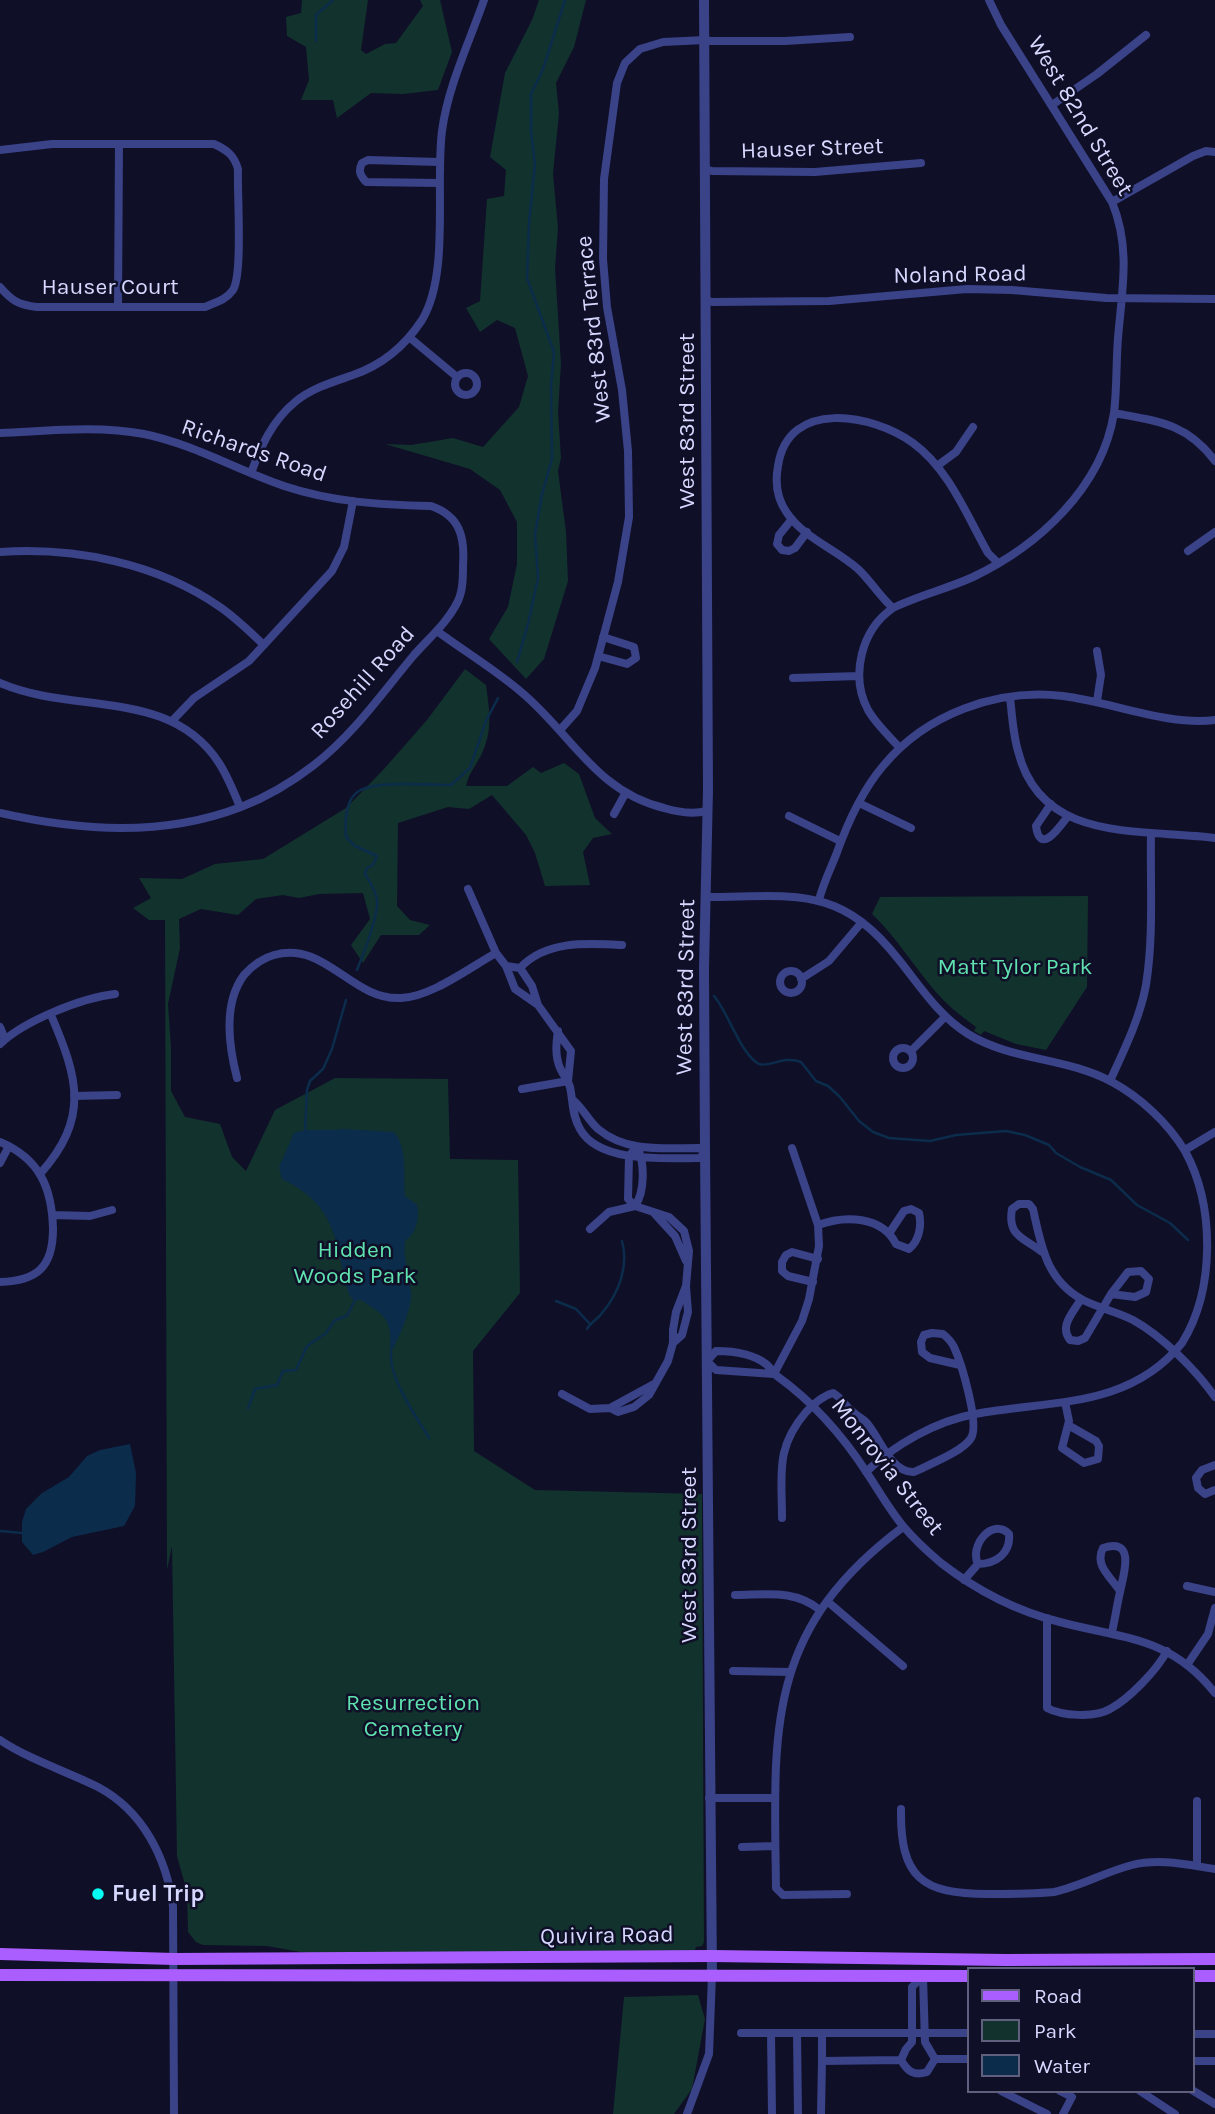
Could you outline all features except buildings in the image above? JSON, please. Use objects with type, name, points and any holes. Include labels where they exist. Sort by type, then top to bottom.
[{"type":"main road","name":"Quivira Road","points":[[0,1954],[351,1960],[712,1956],[1006,1960],[1215,1959]]},
{"type":"main road","points":[[351,1960],[351,1975]]},
{"type":"main road","points":[[923,1976],[923,1971],[932,1966],[1002,1966],[1006,1960]]},
{"type":"main road","name":"Quivira Road","points":[[0,1975],[967,1976]]},
{"type":"main road","points":[[1194,1976],[1215,1976]]},
{"type":"street","points":[[251,472],[272,426],[298,400],[328,383],[374,366],[397,351],[425,314],[437,279],[442,129],[453,85],[484,0]]},
{"type":"street","name":"West 83rd Street","points":[[704,0],[707,811],[705,1152],[712,1975]]},
{"type":"street","name":"West 82nd Street","points":[[900,748],[868,710],[860,685],[860,660],[870,634],[893,608],[974,576],[1040,534],[1074,499],[1098,461],[1114,413],[1125,258],[1122,231],[1112,202],[1001,25],[989,0]]},
{"type":"street","points":[[1052,105],[1146,35]]},
{"type":"street","name":"West 83rd Terrace","points":[[560,730],[578,711],[598,656],[623,557],[629,517],[630,480],[621,390],[611,335],[603,259],[604,179],[612,110],[620,74],[629,58],[640,49],[663,42],[785,41],[850,37]]},
{"type":"street","points":[[0,150],[52,144],[119,144],[118,307]]},
{"type":"street","name":"Hauser Court","points":[[0,287],[19,305],[37,307],[205,307],[225,298],[234,287],[238,271],[238,169],[234,157],[214,144],[119,144]]},
{"type":"street","points":[[1112,202],[1194,156],[1215,152]]},
{"type":"street","points":[[439,162],[368,160],[362,163],[359,169],[360,176],[366,182],[439,183]]},
{"type":"street","name":"Hauser Street","points":[[705,169],[815,172],[920,163]]},
{"type":"street","name":"Noland Road","points":[[705,300],[829,301],[967,289],[1121,299],[1215,299]]},
{"type":"street","points":[[409,337],[457,377]]},
{"type":"street","points":[[1114,413],[1177,427],[1197,440],[1215,461]]},
{"type":"street","points":[[893,608],[858,569],[792,519],[781,502],[776,480],[778,463],[789,431],[826,419],[861,420],[896,432],[914,444],[937,466],[988,553],[998,563]]},
{"type":"street","points":[[937,466],[956,452],[973,427]]},
{"type":"street","name":"Richards Road","points":[[0,433],[89,429],[145,435],[178,444],[307,493],[353,502],[432,506],[442,510],[453,518],[463,535],[461,593],[457,604],[437,631]]},
{"type":"street","points":[[172,721],[194,698],[249,661],[339,561],[353,502]]},
{"type":"street","points":[[792,519],[779,535],[777,544],[782,550],[795,548],[807,532]]},
{"type":"street","points":[[1188,551],[1215,532]]},
{"type":"street","points":[[0,552],[51,551],[84,555],[150,572],[199,593],[222,608],[264,645]]},
{"type":"street","name":"Rosehill Road","points":[[0,813],[57,824],[133,829],[201,820],[240,807],[289,782],[345,738],[437,631],[521,691],[560,730],[593,769],[625,794],[670,810],[699,813],[707,811]]},
{"type":"street","points":[[598,656],[626,664],[636,658],[634,647],[603,637]]},
{"type":"street","points":[[1097,651],[1101,675],[1097,701]]},
{"type":"street","points":[[793,678],[859,676]]},
{"type":"street","points":[[0,683],[37,696],[147,711],[172,721],[207,747],[228,779],[240,807]]},
{"type":"street","points":[[819,900],[840,841],[875,776],[900,748],[948,715],[977,704],[1010,697],[1042,695],[1097,701],[1173,718],[1215,720]]},
{"type":"street","points":[[1010,697],[1022,764],[1034,786],[1051,804],[1068,816],[1098,827],[1215,838]]},
{"type":"street","points":[[614,814],[625,794]]},
{"type":"street","points":[[859,803],[911,828]]},
{"type":"street","points":[[1051,804],[1036,826],[1037,834],[1041,838],[1053,836],[1068,816]]},
{"type":"street","points":[[789,817],[840,841]]},
{"type":"street","points":[[1110,1080],[1132,1031],[1145,986],[1151,833]]},
{"type":"street","points":[[468,889],[515,989],[538,1005],[571,1051],[568,1081]]},
{"type":"street","points":[[706,897],[797,896],[844,909],[881,938],[945,1017],[967,1033],[995,1047],[1110,1080],[1149,1108],[1185,1150],[1207,1206],[1214,1258],[1209,1285],[1189,1334],[1149,1375],[1110,1393],[1065,1402],[972,1414],[931,1429],[888,1454],[866,1472]]},
{"type":"street","points":[[801,979],[829,961],[862,922]]},
{"type":"street","points":[[506,966],[520,968],[540,954],[567,945],[622,945]]},
{"type":"street","points":[[237,1078],[232,1050],[233,994],[248,971],[272,956],[299,953],[326,963],[359,987],[387,998],[402,998],[423,993],[496,953]]},
{"type":"street","points":[[520,968],[532,986],[538,1005]]},
{"type":"street","points":[[0,1027],[3,1042],[24,1026],[92,997],[115,994]]},
{"type":"street","points":[[40,1174],[54,1158],[68,1133],[74,1111],[73,1075],[69,1058],[51,1015]]},
{"type":"street","points":[[911,1051],[945,1017]]},
{"type":"street","points":[[558,1031],[556,1059],[568,1081],[573,1114],[581,1131],[592,1142],[629,1156],[700,1158],[705,1152],[699,1148],[637,1147],[625,1144],[602,1131],[573,1100]]},
{"type":"street","points":[[522,1088],[568,1081]]},
{"type":"street","points":[[74,1096],[117,1095]]},
{"type":"street","points":[[1185,1150],[1215,1132]]},
{"type":"street","points":[[0,1163],[4,1144],[26,1156],[40,1174],[50,1194],[53,1215],[53,1243],[46,1264],[28,1279],[0,1282]]},
{"type":"street","points":[[562,1394],[590,1409],[610,1409],[654,1384],[668,1361],[676,1312],[686,1286],[686,1261],[675,1236],[654,1213],[635,1206],[628,1199],[629,1156],[637,1147]]},
{"type":"street","points":[[590,1229],[609,1212],[635,1206],[640,1199],[643,1157],[637,1147]]},
{"type":"street","points":[[707,1361],[716,1370],[774,1374],[802,1321],[818,1259],[818,1225],[792,1147]]},
{"type":"street","points":[[1042,1252],[1019,1238],[1014,1231],[1012,1209],[1020,1204],[1029,1204],[1033,1209],[1042,1252],[1056,1276],[1081,1299],[1149,1330],[1214,1394]]},
{"type":"street","points":[[818,1225],[840,1219],[864,1220],[890,1232],[896,1244],[909,1249],[915,1244],[919,1234],[919,1213],[911,1209],[904,1211],[890,1232]]},
{"type":"street","points":[[53,1215],[90,1216],[112,1210]]},
{"type":"street","points":[[813,1282],[788,1276],[782,1271],[782,1262],[786,1255],[792,1252],[818,1259]]},
{"type":"street","points":[[1081,1299],[1065,1326],[1065,1333],[1070,1340],[1085,1338],[1111,1294],[1128,1272],[1141,1271],[1149,1279],[1146,1292],[1135,1297],[1111,1294]]},
{"type":"street","points":[[813,1405],[826,1395],[833,1393],[840,1396],[846,1406],[867,1423],[901,1469],[914,1472],[970,1440],[974,1433],[960,1365],[949,1340],[943,1334],[924,1335],[921,1342],[922,1352],[930,1358],[960,1365]]},
{"type":"street","name":"Monrovia Street","points":[[707,1361],[716,1351],[734,1352],[766,1364],[774,1374],[813,1405],[866,1472],[903,1527],[964,1580],[1013,1606],[1047,1618],[1112,1632],[1167,1651],[1187,1665],[1215,1693]]},
{"type":"street","points":[[1065,1402],[1068,1425],[1063,1437],[1064,1451],[1084,1463],[1098,1459],[1099,1446],[1096,1441],[1068,1425]]},
{"type":"street","name":"Monrovia Street","points":[[782,1518],[782,1460],[785,1446],[794,1426],[813,1405]]},
{"type":"street","points":[[1215,1465],[1202,1470],[1196,1478],[1198,1488],[1205,1494],[1215,1490]]},
{"type":"street","points":[[847,1894],[783,1895],[776,1888],[777,1732],[790,1672],[820,1610],[852,1570],[903,1527]]},
{"type":"street","points":[[964,1580],[978,1564],[996,1561],[1008,1549],[1010,1534],[998,1528],[990,1531],[979,1543],[975,1558],[978,1564]]},
{"type":"street","points":[[1112,1632],[1127,1564],[1118,1547],[1103,1548],[1100,1563],[1120,1591]]},
{"type":"street","points":[[1187,1586],[1215,1592]]},
{"type":"street","points":[[735,1595],[791,1595],[801,1597],[820,1610]]},
{"type":"street","points":[[827,1601],[902,1667]]},
{"type":"street","points":[[1187,1665],[1208,1634],[1215,1608]]},
{"type":"street","points":[[1047,1618],[1046,1709],[1056,1713],[1108,1711],[1121,1703],[1153,1671],[1167,1651]]},
{"type":"street","points":[[733,1671],[790,1672]]},
{"type":"street","points":[[0,1740],[100,1788],[127,1809],[147,1831],[160,1855],[170,1884],[174,1959],[174,2114]]},
{"type":"street","points":[[709,1798],[775,1798]]},
{"type":"street","points":[[1197,1801],[1197,1866]]},
{"type":"street","points":[[901,1809],[900,1837],[907,1862],[926,1883],[950,1893],[1054,1892],[1146,1862],[1215,1869]]},
{"type":"street","points":[[742,1847],[775,1846]]},
{"type":"street","points":[[687,2114],[709,2054],[712,1975]]},
{"type":"street","points":[[901,2060],[912,2042],[912,1987],[923,1976]]},
{"type":"street","points":[[923,1976],[925,2042],[934,2059]]},
{"type":"street","points":[[741,2033],[967,2033]]},
{"type":"street","points":[[771,2033],[772,2114]]},
{"type":"street","points":[[797,2033],[797,2114]]},
{"type":"street","points":[[821,2114],[822,2033]]},
{"type":"street","points":[[1194,2034],[1215,2034]]},
{"type":"street","points":[[901,2060],[911,2073],[919,2074],[927,2072],[934,2059]]},
{"type":"street","points":[[934,2059],[967,2059]]},
{"type":"street","points":[[822,2061],[901,2060]]},
{"type":"street","points":[[1194,2061],[1215,2061]]},
{"type":"street","points":[[1194,2091],[1215,2104]]},
{"type":"street","points":[[1005,2093],[1047,2114]]},
{"type":"street","points":[[1063,2114],[1072,2097],[1064,2093]]},
{"type":"street","points":[[1143,2093],[1175,2114]]},
{"type":"green space","points":[[302,0],[368,0],[361,50],[366,54],[385,44],[396,43],[423,6],[420,0],[440,0],[452,52],[438,90],[403,94],[371,93],[337,118],[333,100],[301,100],[309,80],[306,47],[287,36],[286,17],[301,13]]},
{"type":"green space","points":[[539,0],[586,0],[574,47],[556,83],[559,113],[553,174],[558,228],[555,268],[561,364],[558,412],[561,458],[558,471],[566,532],[568,581],[544,659],[526,679],[489,639],[508,607],[517,564],[517,522],[500,490],[470,469],[385,444],[411,445],[453,438],[483,447],[519,407],[528,376],[515,328],[497,320],[480,332],[466,308],[480,301],[487,199],[504,196],[506,170],[490,157],[505,73]]},
{"type":"green space","name":"Resurrection Cemetery","points":[[465,669],[486,685],[489,718],[486,743],[466,786],[507,786],[533,767],[541,773],[564,763],[579,774],[595,818],[612,834],[593,838],[583,852],[590,885],[545,886],[535,853],[526,835],[492,795],[469,809],[448,807],[398,823],[397,906],[410,920],[430,925],[419,935],[381,935],[363,963],[351,945],[370,919],[363,893],[319,894],[299,898],[283,895],[256,899],[238,915],[201,909],[179,919],[180,948],[168,1004],[171,1091],[185,1117],[220,1124],[232,1157],[246,1171],[275,1110],[335,1078],[448,1079],[450,1159],[518,1160],[520,1293],[473,1351],[474,1451],[535,1490],[702,1494],[704,1942],[702,1946],[696,1947],[694,1953],[306,1953],[267,1946],[203,1945],[196,1942],[188,1932],[187,1892],[177,1856],[172,1546],[167,1570],[165,920],[149,920],[133,908],[151,898],[139,878],[182,879],[215,864],[263,859],[346,808],[427,720]]},
{"type":"green space","name":"Matt Tylor Park","points":[[1088,896],[1087,987],[1046,1050],[1016,1044],[984,1031],[981,1035],[974,1031],[976,1027],[940,996],[872,914],[880,897]]},
{"type":"green space","points":[[698,1995],[705,2019],[692,2089],[674,2114],[613,2114],[624,1997]]},
{"type":"water","points":[[343,1129],[394,1132],[403,1154],[405,1196],[417,1205],[416,1225],[405,1241],[405,1260],[411,1291],[410,1306],[390,1355],[389,1326],[383,1316],[364,1302],[354,1301],[349,1294],[336,1241],[324,1213],[300,1189],[282,1179],[279,1167],[294,1133]]},
{"type":"water","points":[[130,1444],[136,1473],[135,1506],[124,1526],[72,1537],[33,1555],[22,1542],[22,1522],[26,1509],[42,1493],[69,1477],[87,1456],[100,1450]]},
{"type":"waterway","points":[[316,41],[316,15],[333,0]]},
{"type":"waterway","points":[[517,662],[538,578],[535,534],[552,459],[551,386],[554,352],[527,278],[535,164],[531,131],[531,94],[543,69],[565,0]]},
{"type":"waterway","points":[[357,970],[376,915],[376,897],[365,874],[377,856],[355,846],[346,837],[346,819],[351,800],[359,791],[378,785],[451,785],[470,768],[486,721],[498,698]]},
{"type":"waterway","points":[[714,996],[752,1059],[763,1065],[789,1060],[801,1062],[816,1081],[828,1086],[859,1121],[873,1132],[889,1138],[930,1141],[956,1135],[1006,1131],[1025,1135],[1049,1145],[1056,1153],[1080,1167],[1111,1180],[1137,1205],[1170,1223],[1188,1240]]},
{"type":"waterway","points":[[305,1132],[307,1090],[310,1081],[323,1069],[332,1049],[346,1000]]},
{"type":"waterway","points":[[587,1329],[608,1305],[618,1288],[624,1260],[622,1241]]},
{"type":"waterway","points":[[248,1408],[255,1389],[277,1385],[283,1371],[296,1370],[307,1346],[326,1333],[335,1320],[347,1316],[355,1300]]},
{"type":"waterway","points":[[556,1301],[576,1309],[590,1324]]},
{"type":"waterway","points":[[391,1353],[399,1386],[429,1438]]},
{"type":"waterway","points":[[0,1531],[22,1533]]},
{"type":"place","name":"Fuel Trip","points":[[98,1894]]},
{"type":"park label","name":"Hidden Woods Park","points":[[355,1263]]}]
